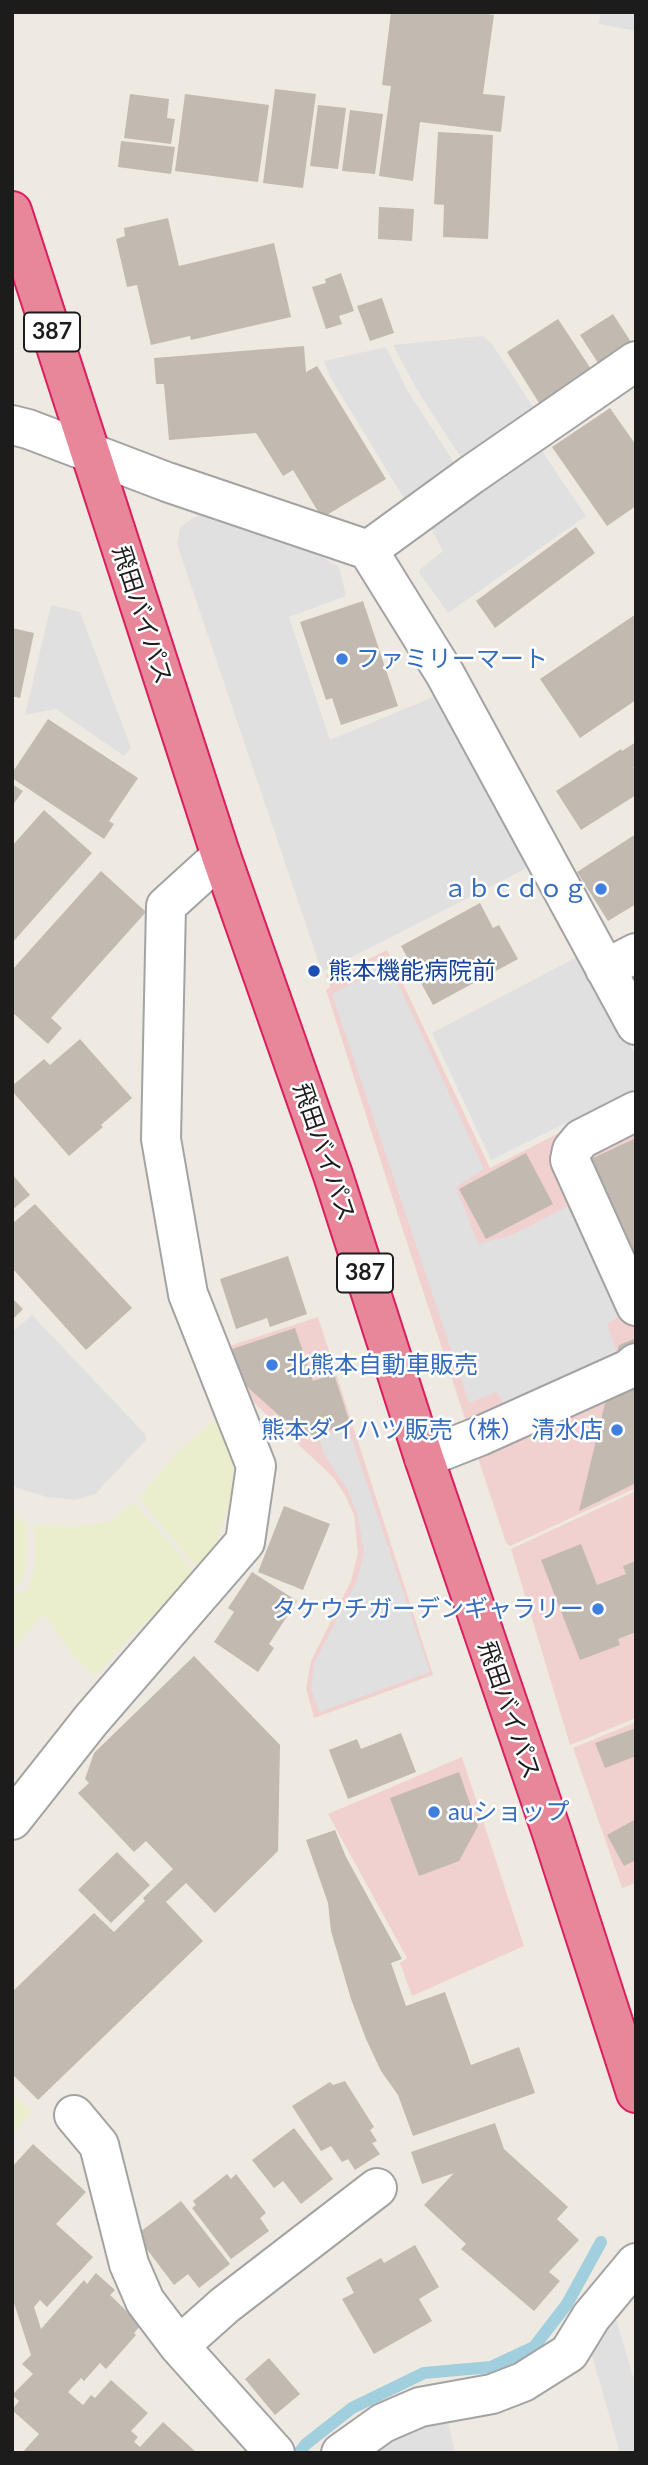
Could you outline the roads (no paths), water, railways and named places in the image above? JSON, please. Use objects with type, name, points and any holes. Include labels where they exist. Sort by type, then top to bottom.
[{"type":"highway","name":"飛田バイパス","points":[[12,211],[220,856],[333,1175],[424,1458],[552,1833],[636,2093]]},
{"type":"street","points":[[368,550],[636,361]]},
{"type":"street","points":[[12,425],[167,482],[368,550],[620,961],[636,1025]]},
{"type":"street","points":[[12,1820],[91,1720],[244,1542],[257,1466],[188,1294],[161,1139],[166,906],[220,856]]},
{"type":"street","points":[[636,1111],[581,1139],[572,1150],[570,1160],[636,1306]]},
{"type":"street","points":[[424,1458],[480,1436],[629,1369],[636,1363]]},
{"type":"street","points":[[74,2115],[99,2145],[129,2264],[145,2301],[179,2346],[275,2453]]},
{"type":"street","points":[[179,2346],[225,2305],[377,2188]]},
{"type":"street","points":[[341,2453],[383,2423],[408,2412],[420,2407],[502,2390],[523,2382],[569,2353],[592,2317],[636,2263]]},
{"type":"waterway","points":[[299,2453],[306,2444],[352,2408],[424,2373],[491,2367],[534,2347],[567,2304],[601,2242]]},
{"type":"place","name":"ファミリーマート","points":[[342,659]]},
{"type":"place","name":"ａｂｃｄｏｇ","points":[[601,889]]},
{"type":"place","name":"熊本機能病院前","points":[[314,971]]},
{"type":"place","name":"北熊本自動車販売","points":[[272,1365]]},
{"type":"place","name":"熊本ダイハツ販売（株） 清水店","points":[[617,1430]]},
{"type":"place","name":"タケウチガーデンギャラリー","points":[[598,1609]]},
{"type":"place","name":"auショップ","points":[[434,1812]]}]
